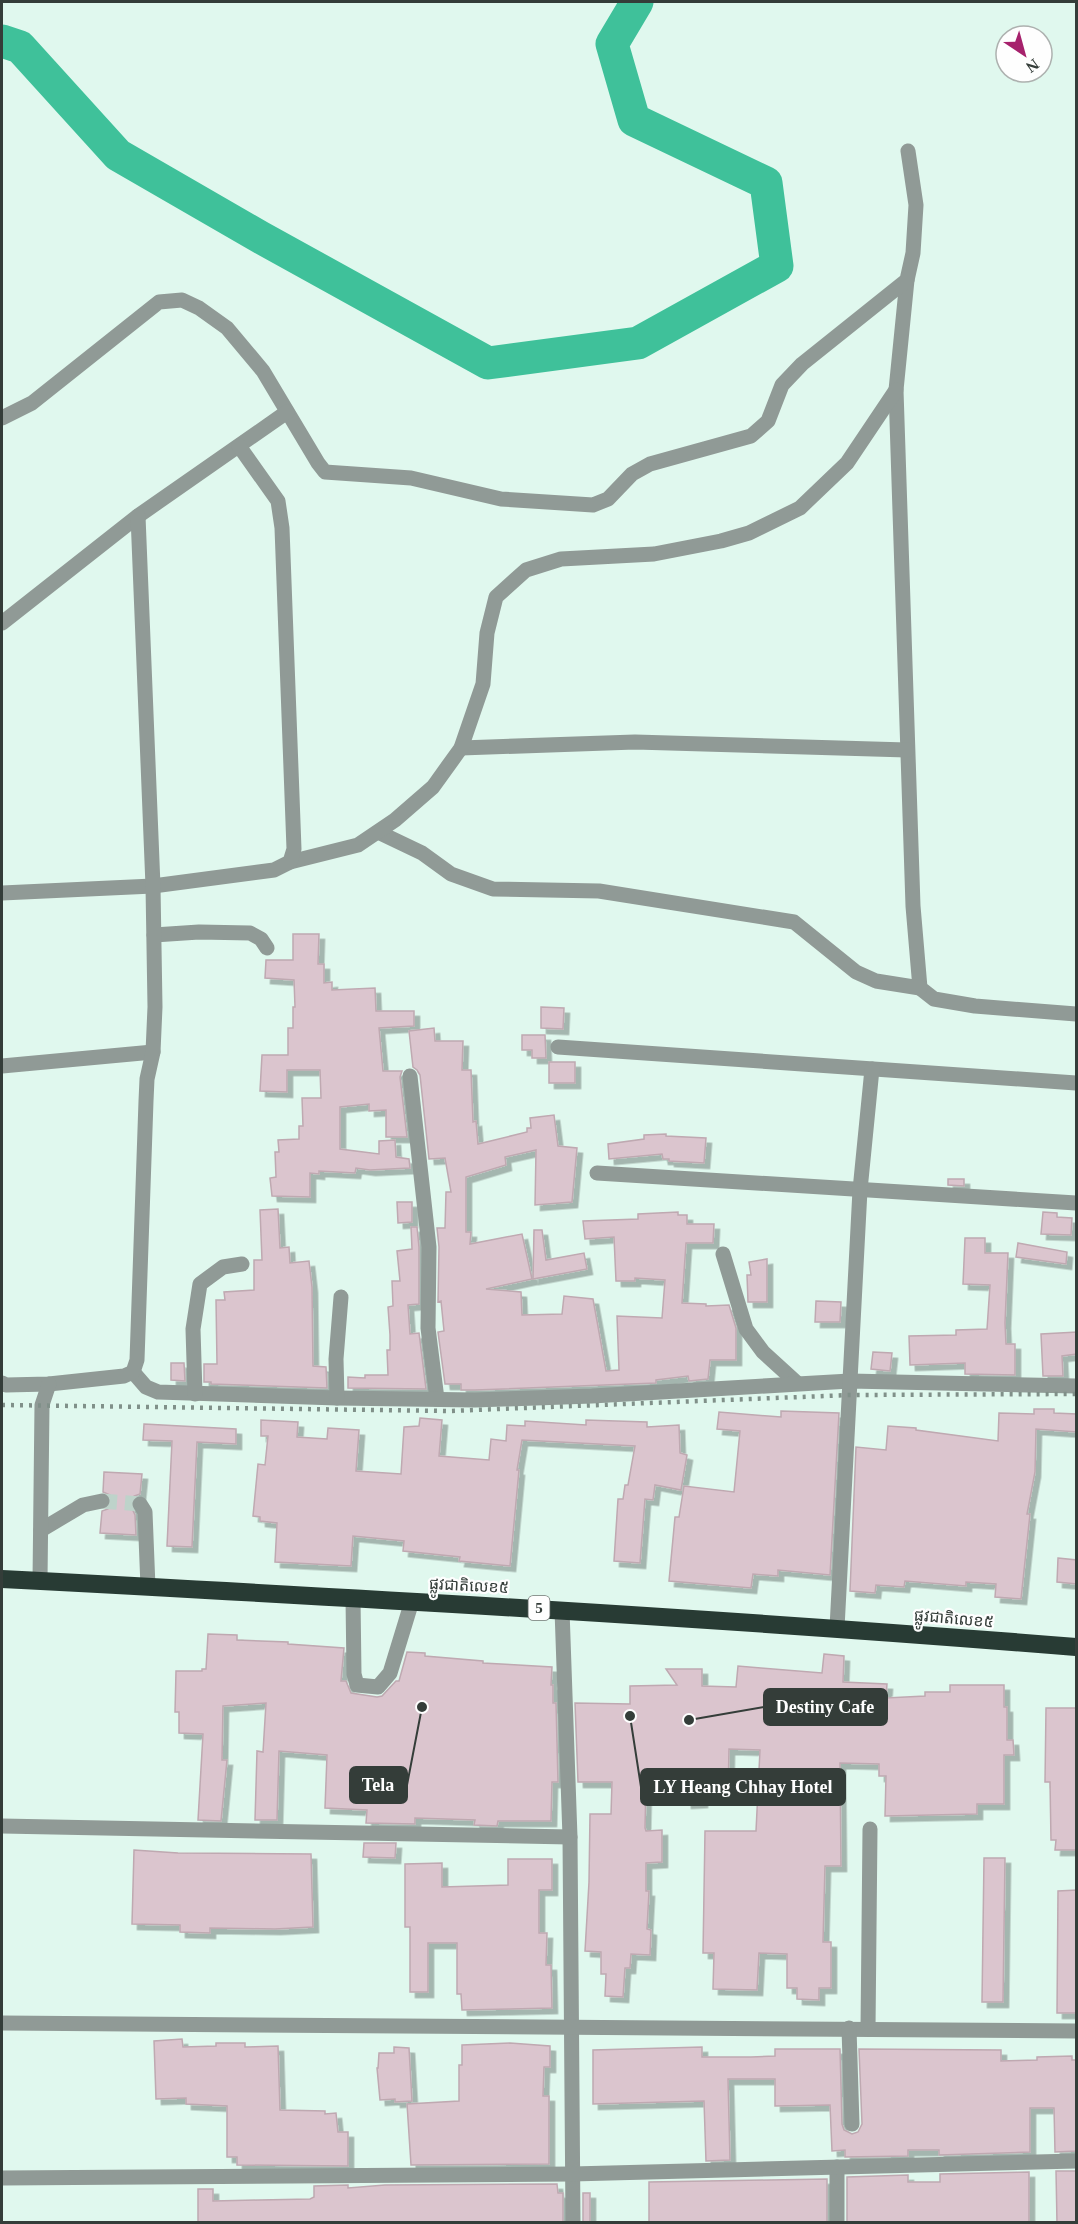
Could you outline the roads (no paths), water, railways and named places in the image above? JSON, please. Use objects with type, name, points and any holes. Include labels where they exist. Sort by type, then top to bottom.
[{"type":"highway","name":"ផ្លូវជាតិលេខ៥","points":[[2,1579],[562,1610],[1077,1647]]},
{"type":"street","points":[[908,151],[916,205],[913,253],[907,280],[896,390],[913,906],[920,988]]},
{"type":"street","points":[[2,418],[32,403],[159,302],[182,300],[199,308],[227,328],[263,371],[325,472],[411,478],[501,499],[593,505],[608,499],[632,474],[650,464],[751,436],[768,421],[782,385],[802,364],[907,280]]},
{"type":"street","points":[[2,893],[153,886],[274,870],[290,862],[358,845],[395,820],[434,788],[460,748],[483,684],[487,633],[496,597],[526,570],[561,559],[654,554],[721,541],[759,528],[800,508],[847,463],[896,390]]},
{"type":"street","points":[[2,623],[138,516],[287,412]]},
{"type":"street","points":[[239,446],[278,501],[282,528],[294,849],[290,862]]},
{"type":"street","points":[[2,1383],[6,1385],[49,1384],[124,1376],[133,1372],[137,1360],[147,1079],[153,1052],[155,1007],[153,886],[138,516]]},
{"type":"street","points":[[460,748],[635,742],[907,750]]},
{"type":"street","points":[[378,832],[422,853],[451,874],[493,889],[599,891],[794,922],[856,972],[876,981],[920,988],[934,999],[975,1006],[1077,1014]]},
{"type":"street","points":[[154,935],[199,932],[250,933],[261,939],[267,948]]},
{"type":"street","points":[[558,1047],[1077,1083]]},
{"type":"street","points":[[2,1066],[153,1052]]},
{"type":"street","points":[[837,1628],[860,1190],[872,1069]]},
{"type":"street","points":[[410,1076],[429,1247],[428,1328],[437,1399]]},
{"type":"street","points":[[597,1173],[1077,1203]]},
{"type":"street","points":[[723,1254],[746,1329],[763,1352],[797,1383]]},
{"type":"street","points":[[195,1394],[193,1329],[200,1284],[223,1267],[243,1264]]},
{"type":"street","points":[[337,1398],[336,1359],[341,1297]]},
{"type":"street","points":[[133,1372],[146,1387],[158,1392],[337,1398],[592,1396],[850,1381],[1077,1386]]},
{"type":"street","points":[[40,1581],[42,1405],[49,1384]]},
{"type":"street","points":[[41,1530],[83,1505],[102,1501]]},
{"type":"street","points":[[140,1504],[145,1512],[148,1587]]},
{"type":"street","points":[[353,1598],[354,1674],[357,1685],[378,1687],[390,1672],[412,1601]]},
{"type":"street","points":[[562,1610],[570,1838],[573,2223]]},
{"type":"street","points":[[2,1826],[570,1838]]},
{"type":"street","points":[[868,2029],[870,1829]]},
{"type":"street","points":[[2,2023],[1077,2031]]},
{"type":"street","points":[[849,2028],[852,2124]]},
{"type":"street","points":[[2,2178],[572,2174],[1077,2161]]},
{"type":"street","points":[[837,2167],[837,2223]]},
{"type":"waterway","points":[[2,41],[20,47],[118,155],[260,237],[488,363],[638,343],[777,266],[766,183],[634,120],[612,44],[637,2]]},
{"type":"tunnel","points":[[102,1501],[140,1504]]},
{"type":"railway","points":[[2,1405],[449,1411],[850,1395],[1076,1394]]},
{"type":"place","name":"Tela","points":[[422,1707]]},
{"type":"place","name":"LY Heang Chhay Hotel","points":[[630,1716]]},
{"type":"place","name":"Destiny Cafe","points":[[689,1720]]}]
